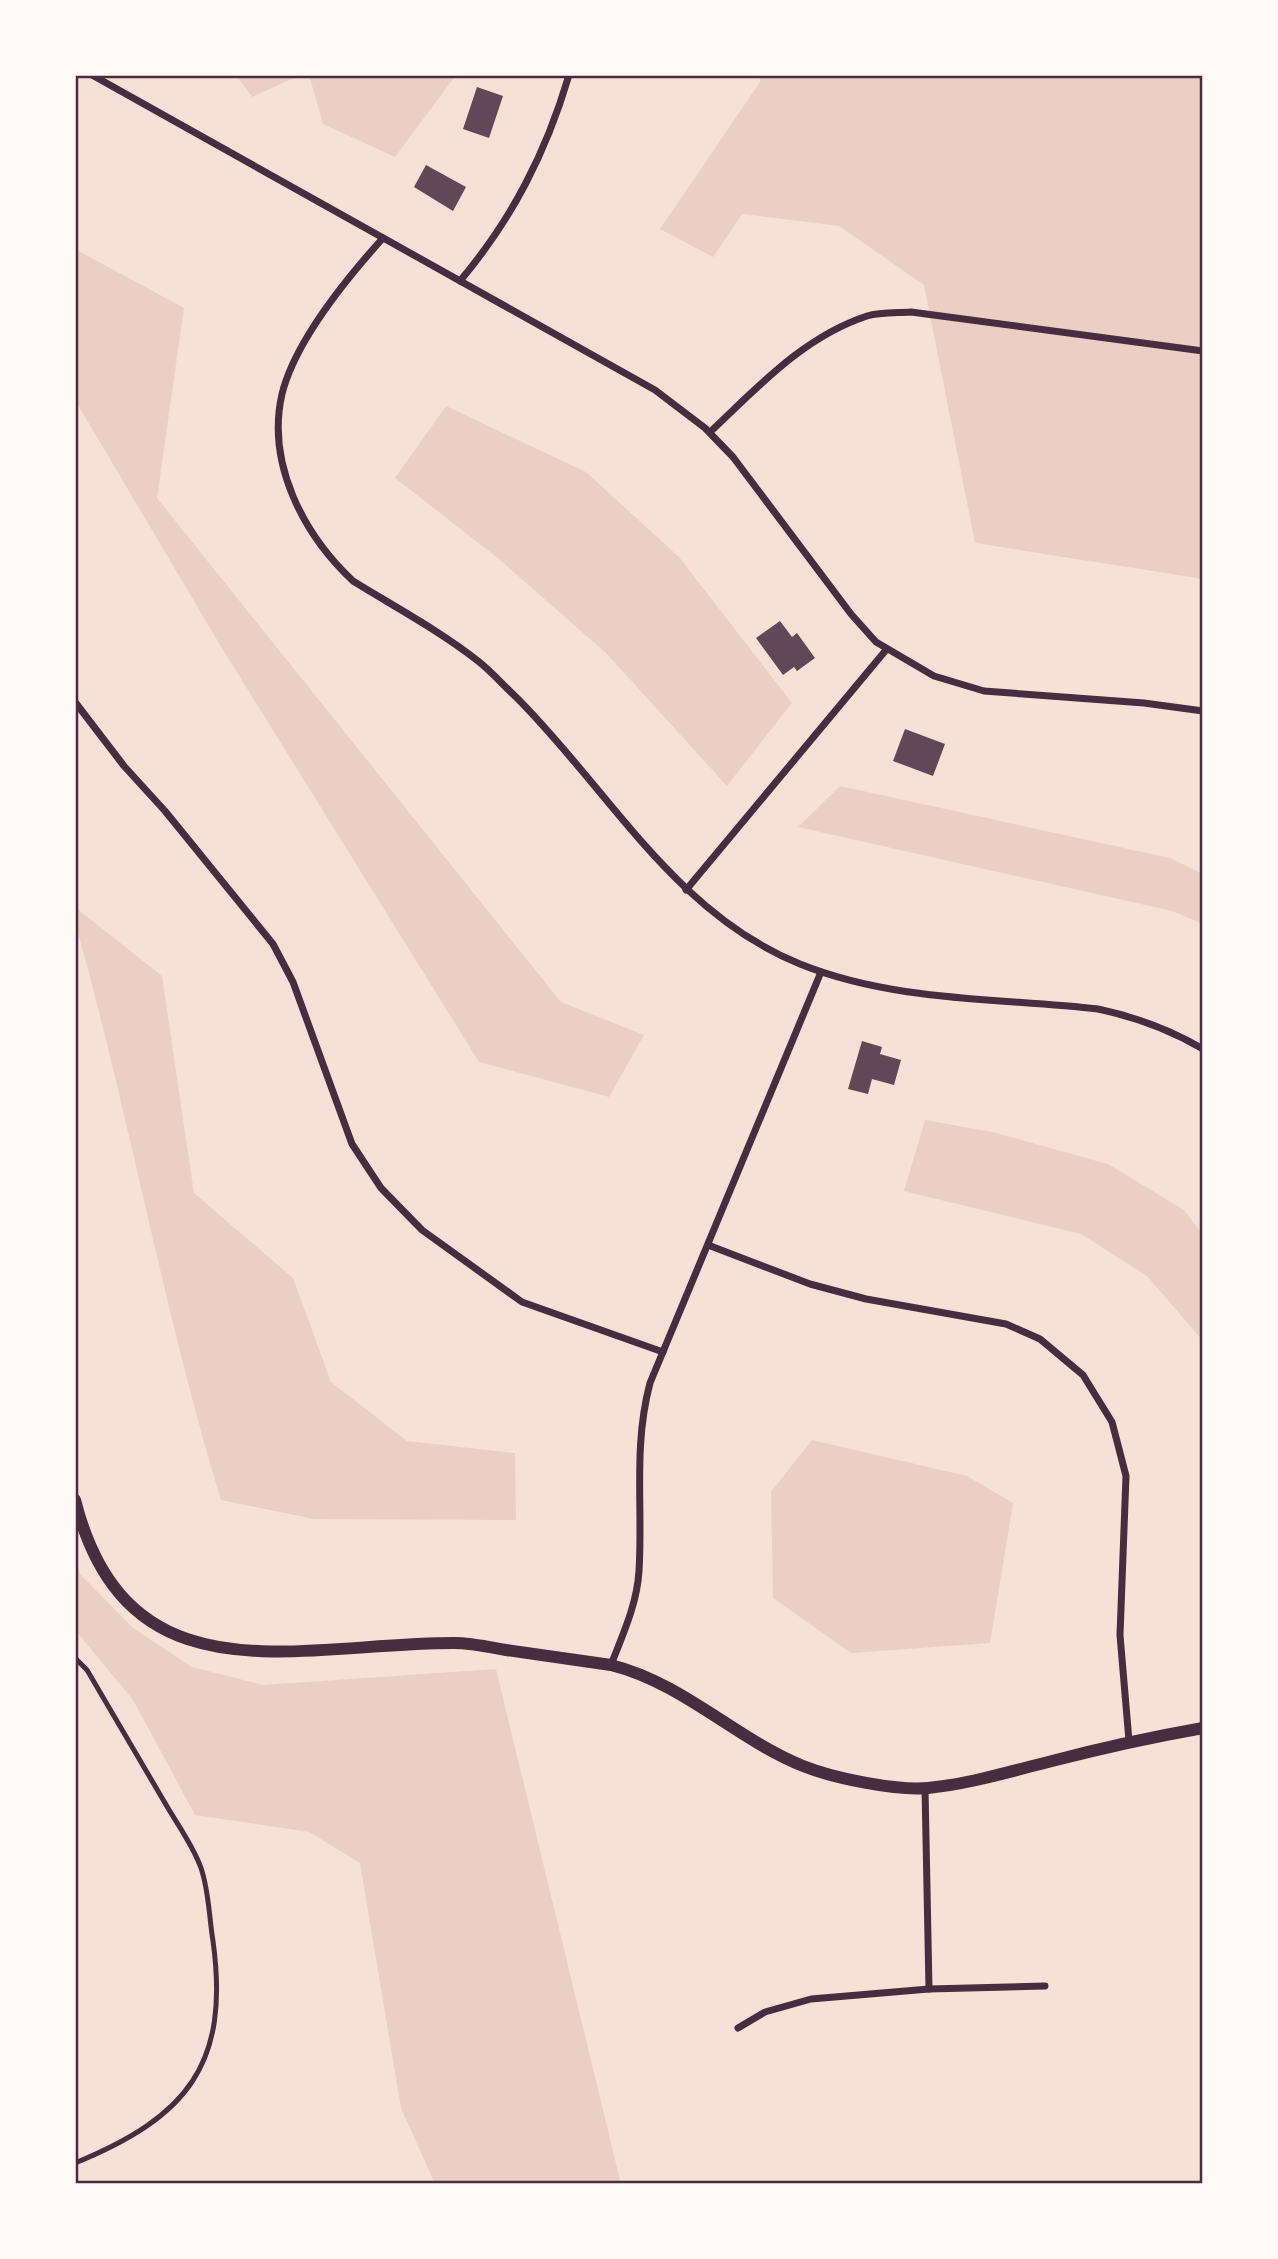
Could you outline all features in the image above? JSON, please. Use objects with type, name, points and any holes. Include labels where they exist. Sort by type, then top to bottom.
[{"type":"street","points":[[92,75],[655,390],[710,432],[733,457],[850,614],[886,650],[934,676],[984,691],[1144,703],[1203,711]]},
{"type":"street","points":[[460,281],[511,212],[536,166],[557,117],[569,75]]},
{"type":"street","points":[[383,238],[352,273],[324,312],[300,352],[282,393],[282,456],[301,516],[324,552],[353,581],[489,671],[557,740],[660,864],[727,924],[762,945],[821,972],[904,991],[1098,1009],[1153,1023],[1203,1049]]},
{"type":"street","points":[[710,432],[776,370],[820,337],[869,316],[911,312],[1203,351]]},
{"type":"street","points":[[686,890],[886,650]]},
{"type":"street","points":[[75,702],[124,766],[174,821],[273,944],[293,982],[352,1144],[381,1188],[422,1230],[522,1302],[663,1352]]},
{"type":"street","points":[[611,1665],[635,1602],[639,1572],[640,1418],[663,1352],[821,972]]},
{"type":"street","points":[[708,1245],[810,1284],[866,1299],[1006,1324],[1048,1345],[1083,1375],[1112,1422],[1125,1476],[1120,1635],[1129,1741]]},
{"type":"street","points":[[75,1500],[79,1528],[101,1569],[130,1604],[159,1627],[210,1647],[250,1652],[457,1643],[611,1665],[629,1669],[688,1698],[757,1744],[805,1767],[855,1781],[925,1788],[970,1782],[1129,1741],[1203,1728]]},
{"type":"street","points":[[925,1788],[929,1989]]},
{"type":"street","points":[[738,2028],[765,2012],[811,1999],[929,1989],[1045,1986]]},
{"type":"lane","points":[[75,1658],[87,1670],[201,1866],[219,1981],[218,2013],[211,2040],[192,2085],[175,2105],[134,2136],[75,2163]]},
{"type":"shaded area","points":[[236,75],[301,75],[252,97]]},
{"type":"shaded area","points":[[309,75],[456,75],[395,157],[323,124]]},
{"type":"shaded area","points":[[760,75],[1203,75],[1203,579],[975,543],[924,285],[839,226],[742,214],[713,257],[660,229],[760,82]]},
{"type":"shaded area","points":[[75,249],[184,308],[157,498],[561,1002],[644,1035],[609,1097],[479,1062],[220,645],[75,400]]},
{"type":"shaded area","points":[[446,406],[586,472],[679,557],[792,703],[727,786],[606,653],[499,559],[395,478]]},
{"type":"shaded area","points":[[840,786],[1170,858],[1203,874],[1203,924],[1172,911],[798,827]]},
{"type":"shaded area","points":[[75,907],[162,976],[194,1193],[293,1278],[331,1382],[407,1441],[515,1453],[516,1520],[314,1519],[221,1500],[181,1356],[75,922]]},
{"type":"shaded area","points":[[925,1120],[993,1132],[1108,1164],[1184,1210],[1203,1235],[1203,1341],[1147,1276],[1081,1234],[904,1191]]},
{"type":"shaded area","points":[[812,1440],[967,1476],[1013,1503],[990,1643],[851,1653],[773,1598],[771,1492]]},
{"type":"shaded area","points":[[75,1554],[80,1574],[133,1628],[192,1667],[263,1685],[496,1669],[621,2184],[435,2184],[401,2108],[360,1863],[309,1832],[195,1815],[133,1700],[75,1630]]},
{"type":"building","points":[[477,87],[503,96],[489,138],[463,129]]},
{"type":"building","points":[[426,165],[466,187],[453,211],[414,187]]},
{"type":"building","points":[[780,621],[792,637],[797,633],[815,658],[797,671],[794,667],[783,675],[756,638]]},
{"type":"building","points":[[905,729],[945,744],[933,776],[893,761]]},
{"type":"building","points":[[862,1041],[882,1047],[880,1054],[901,1060],[894,1085],[872,1079],[868,1094],[848,1089]]},
{"type":"railway","points":[[1200,75],[1203,79]]}]
